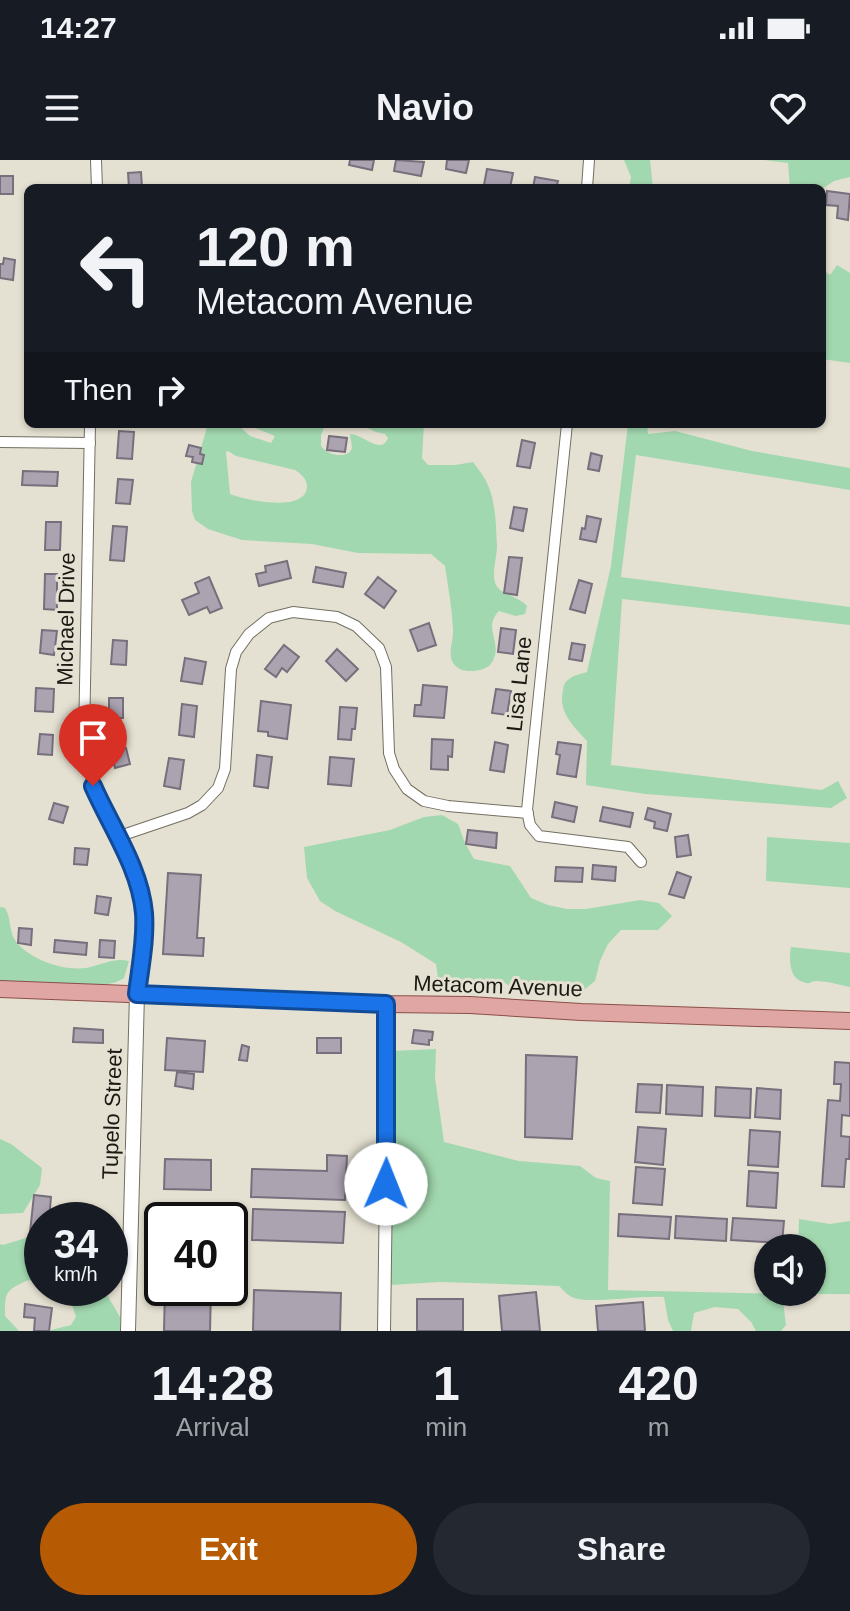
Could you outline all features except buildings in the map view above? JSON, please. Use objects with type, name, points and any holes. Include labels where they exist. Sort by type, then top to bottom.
[{"type":"main road","name":"Metacom Avenue","points":[[0,989],[850,1021]]},
{"type":"main road","name":"Tupelo Street","points":[[128,1331],[137,994]]},
{"type":"street","points":[[96,160],[97,184]]},
{"type":"street","points":[[587,184],[589,160]]},
{"type":"street","name":"Michael Drive","points":[[90,428],[86,763],[93,786],[137,881],[144,914],[137,994]]},
{"type":"street","name":"Lisa Lane","points":[[528,813],[567,428]]},
{"type":"street","points":[[0,442],[90,443]]},
{"type":"street","points":[[117,837],[188,813],[202,805],[218,788],[225,769],[231,669],[236,652],[249,634],[269,618],[293,612],[337,617],[356,626],[379,648],[386,667],[389,753],[394,769],[407,789],[424,801],[448,806],[528,813],[530,825],[539,836],[628,847],[641,862]]},
{"type":"street","points":[[384,1331],[386,1004]]},
{"type":"green space","points":[[624,160],[650,160],[653,184],[630,184],[631,177]]},
{"type":"green space","points":[[764,160],[850,160],[850,177],[826,186],[790,184],[788,163]]},
{"type":"green space","points":[[837,265],[850,273],[850,363],[826,360],[826,272],[830,275]]},
{"type":"green space","points":[[207,428],[241,428],[250,436],[271,443],[275,436],[255,428],[324,428],[321,446],[327,452],[339,455],[350,452],[350,434],[376,445],[385,443],[388,438],[385,434],[368,428],[424,428],[422,458],[428,465],[473,462],[486,480],[496,522],[496,585],[527,606],[525,614],[516,616],[499,611],[492,623],[496,652],[492,663],[480,670],[460,669],[451,657],[453,633],[445,566],[431,554],[358,553],[312,544],[242,540],[208,529],[195,520],[191,482]],"holes":[[[226,452],[295,470],[307,485],[305,494],[298,499],[274,503],[248,499],[230,494]]]},
{"type":"green space","points":[[628,428],[647,428],[648,434],[675,431],[752,451],[850,468],[850,490],[636,455],[621,577],[850,607],[850,625],[622,599],[611,765],[822,790],[838,781],[847,798],[831,808],[645,794],[586,785],[587,741],[568,718],[562,698],[566,682],[573,676],[587,672],[611,566]]},
{"type":"green space","points":[[442,815],[458,824],[474,859],[510,866],[531,898],[567,909],[640,900],[659,903],[672,916],[658,930],[621,930],[608,944],[595,981],[580,993],[521,993],[505,983],[490,995],[440,993],[436,964],[401,942],[320,901],[307,878],[304,847],[390,830],[424,817]]},
{"type":"green space","points":[[767,837],[850,843],[850,888],[766,881]]},
{"type":"green space","points":[[0,907],[7,912],[17,943],[39,959],[58,966],[77,968],[129,961],[124,978],[114,983],[83,987],[0,985]]},
{"type":"green space","points":[[791,947],[850,953],[850,987],[798,980],[791,968]]},
{"type":"green space","points":[[436,1049],[435,1078],[444,1142],[519,1161],[580,1166],[596,1178],[610,1181],[608,1290],[754,1293],[754,1306],[784,1306],[786,1325],[781,1331],[756,1331],[738,1309],[715,1307],[694,1313],[691,1331],[673,1331],[664,1297],[583,1300],[572,1297],[559,1286],[440,1282],[390,1285],[391,1051]]},
{"type":"green space","points":[[0,1139],[42,1168],[40,1185],[30,1202],[24,1202],[23,1213],[0,1214]]},
{"type":"green space","points":[[799,1219],[830,1224],[850,1221],[850,1294],[826,1294],[826,1234],[798,1234]]},
{"type":"green space","points":[[24,1239],[24,1282],[6,1297],[5,1316],[19,1331],[0,1331],[0,1244]]},
{"type":"green space","points":[[72,1306],[114,1306],[120,1317],[120,1331],[47,1331],[71,1325],[76,1317]]},
{"type":"route","points":[[93,786],[133,868],[140,891],[144,924],[137,994],[386,1004],[386,1184]]}]
